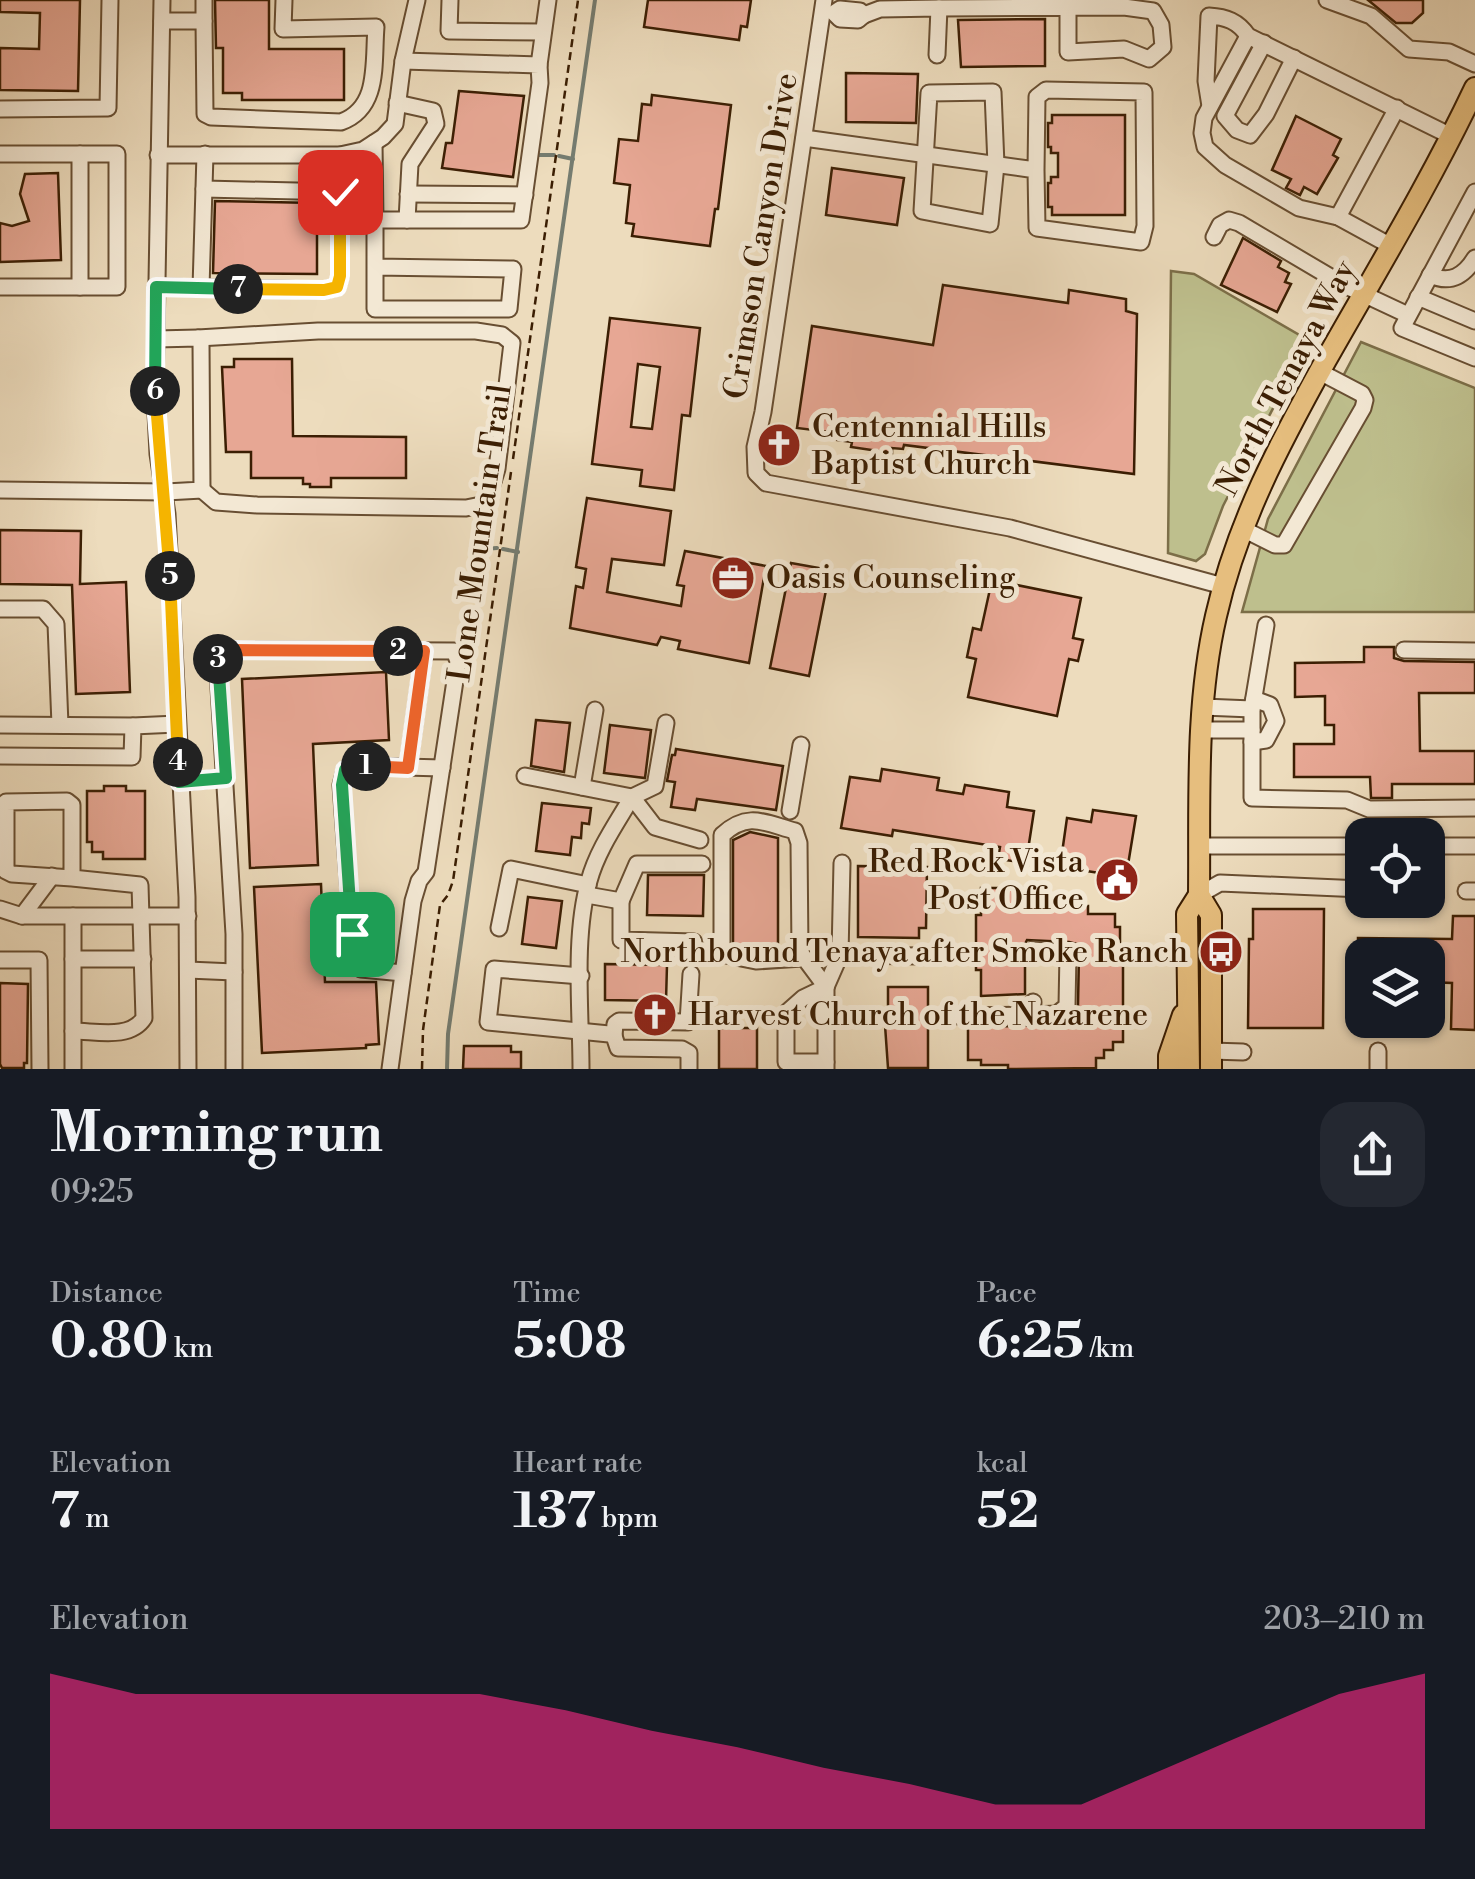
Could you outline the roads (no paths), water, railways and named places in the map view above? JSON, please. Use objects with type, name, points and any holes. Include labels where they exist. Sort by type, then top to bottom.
[{"type":"main road","name":"North Tenaya Way","points":[[1189,1069],[1187,914],[1199,895],[1203,706],[1223,586],[1241,528],[1275,452],[1475,88]]},
{"type":"main road","name":"North Tenaya Way","points":[[1199,895],[1211,914],[1211,1060]]},
{"type":"main road","points":[[1169,1069],[1169,1056],[1188,998]]},
{"type":"street","points":[[0,109],[108,108],[110,0]]},
{"type":"street","points":[[162,0],[156,287],[158,454],[166,492],[188,916],[188,1069]]},
{"type":"street","points":[[204,0],[205,114],[211,118],[341,122],[356,116],[370,96],[376,28],[283,28],[284,0]]},
{"type":"street","points":[[158,155],[340,155],[363,150],[394,124],[417,0]]},
{"type":"street","points":[[444,62],[450,0]]},
{"type":"street","points":[[375,220],[521,220],[548,0]]},
{"type":"street","points":[[1327,0],[1371,16],[1409,49],[1449,52],[1475,64]]},
{"type":"street","points":[[827,8],[840,18],[858,20],[880,9],[1124,7],[1152,12],[1162,25],[1163,47],[1148,59],[1124,49],[1068,52],[1068,8]]},
{"type":"street","name":"Crimson Canyon Drive","points":[[827,8],[763,412],[754,447],[753,462],[760,478],[797,489],[1010,528],[1223,586]]},
{"type":"street","points":[[938,54],[939,8]]},
{"type":"street","points":[[1210,106],[1206,81],[1209,16],[1222,16],[1241,25],[1248,36],[1451,136]]},
{"type":"street","points":[[162,21],[204,21]]},
{"type":"street","points":[[448,31],[543,32]]},
{"type":"street","points":[[1248,36],[1204,118],[1202,133],[1210,154],[1299,208],[1338,217],[1391,246]]},
{"type":"street","points":[[1264,43],[1225,116],[1237,130],[1250,135],[1266,114],[1294,58]]},
{"type":"street","points":[[403,61],[538,64]]},
{"type":"street","points":[[1046,90],[1144,92],[1145,226],[1141,242],[1037,228],[1036,170],[1037,96],[1046,90]]},
{"type":"street","points":[[994,92],[996,165],[990,224],[922,212],[927,155],[929,93],[994,92]]},
{"type":"street","points":[[398,103],[433,111],[436,124],[410,164],[407,220]]},
{"type":"street","points":[[1338,217],[1397,108]]},
{"type":"street","points":[[804,138],[1036,170]]},
{"type":"street","points":[[374,143],[376,309],[509,309],[513,269],[376,267]]},
{"type":"street","points":[[0,154],[118,154],[117,286],[0,287]]},
{"type":"street","points":[[80,154],[80,287]]},
{"type":"street","points":[[201,288],[204,154]]},
{"type":"street","points":[[156,287],[337,287],[340,155]]},
{"type":"street","points":[[204,190],[340,192]]},
{"type":"street","points":[[1475,192],[1402,328],[1475,358]]},
{"type":"street","points":[[408,194],[525,194]]},
{"type":"street","points":[[1214,237],[1220,225],[1230,220],[1238,223],[1363,295],[1408,315]]},
{"type":"street","points":[[1430,275],[1448,280],[1460,276],[1475,258]]},
{"type":"street","points":[[1418,297],[1475,321]]},
{"type":"street","points":[[0,490],[202,490],[216,502],[257,505],[466,508],[490,501],[512,343],[502,335],[476,331],[318,331],[156,339]]},
{"type":"street","points":[[198,338],[203,348],[202,490]]},
{"type":"street","points":[[1241,528],[1274,545],[1284,545],[1363,408],[1362,394],[1320,372]]},
{"type":"street","points":[[0,609],[43,609],[56,624],[60,726]]},
{"type":"street","points":[[1266,625],[1253,704],[1252,798],[1346,800],[1369,809],[1475,808]]},
{"type":"street","points":[[234,1069],[234,972],[217,655],[227,650],[454,651],[458,661],[442,768],[426,872],[413,902],[390,1069]]},
{"type":"street","points":[[1404,650],[1475,651]]},
{"type":"street","points":[[408,768],[424,651]]},
{"type":"street","points":[[1202,730],[1266,740],[1276,721],[1270,705],[1203,706]]},
{"type":"street","points":[[582,787],[595,710]]},
{"type":"street","points":[[581,1069],[581,976],[588,890],[606,839],[632,797],[655,786],[666,722]]},
{"type":"street","points":[[0,725],[177,724]]},
{"type":"street","points":[[0,756],[132,757],[133,726]]},
{"type":"street","points":[[790,811],[802,745]]},
{"type":"street","points":[[403,973],[361,969],[354,962],[342,785],[345,770],[367,766],[442,768]]},
{"type":"street","points":[[524,776],[632,797],[655,827],[700,840]]},
{"type":"street","points":[[179,782],[226,778]]},
{"type":"street","points":[[72,878],[72,805],[67,801],[6,802],[6,871],[12,874],[140,884],[144,1018],[128,1032],[73,1031]]},
{"type":"street","points":[[802,958],[756,960],[726,956],[722,945],[722,835],[735,824],[748,819],[795,832],[799,843],[802,958],[826,986]]},
{"type":"street","points":[[1200,846],[1345,846]]},
{"type":"street","points":[[1445,846],[1475,846]]},
{"type":"street","points":[[826,986],[786,1013],[786,1065],[826,1066],[826,986],[840,955],[842,863]]},
{"type":"street","points":[[694,942],[621,940],[621,901],[637,864],[702,864]]},
{"type":"street","points":[[499,928],[511,868],[621,901]]},
{"type":"street","points":[[22,916],[52,876]]},
{"type":"street","points":[[1199,895],[1220,883],[1345,888]]},
{"type":"street","points":[[0,909],[22,916],[188,916]]},
{"type":"street","points":[[72,1069],[73,916]]},
{"type":"street","points":[[958,1016],[1032,1009],[1057,1014],[1067,1006],[1068,953],[1033,950]]},
{"type":"street","points":[[840,955],[921,956]]},
{"type":"street","points":[[73,959],[143,959]]},
{"type":"street","points":[[0,960],[39,960],[40,1069]]},
{"type":"street","points":[[188,970],[234,972]]},
{"type":"street","points":[[581,976],[494,970],[488,1022],[614,1036]]},
{"type":"street","points":[[689,1069],[689,1053],[682,1049],[618,1048],[614,1036],[619,1021],[688,1022],[691,974]]},
{"type":"street","points":[[1378,1051],[1378,1069]]},
{"type":"street","points":[[1211,1060],[1244,1052]]},
{"type":"waterway","points":[[447,1069],[448,1034],[595,0]]},
{"type":"waterway","points":[[538,155],[554,155]]},
{"type":"waterway","points":[[559,156],[573,159]]},
{"type":"waterway","points":[[483,549],[497,548]]},
{"type":"waterway","points":[[503,549],[518,552]]},
{"type":"place","name":"Centennial Hills Baptist Church","points":[[779,445]]},
{"type":"place","name":"Oasis Counseling","points":[[733,578]]},
{"type":"place","name":"Red Rock Vista Post Office","points":[[1117,880]]},
{"type":"place","name":"Northbound Tenaya after Smoke Ranch","points":[[1221,952]]},
{"type":"place","name":"Harvest Church of the Nazarene","points":[[655,1015]]}]
